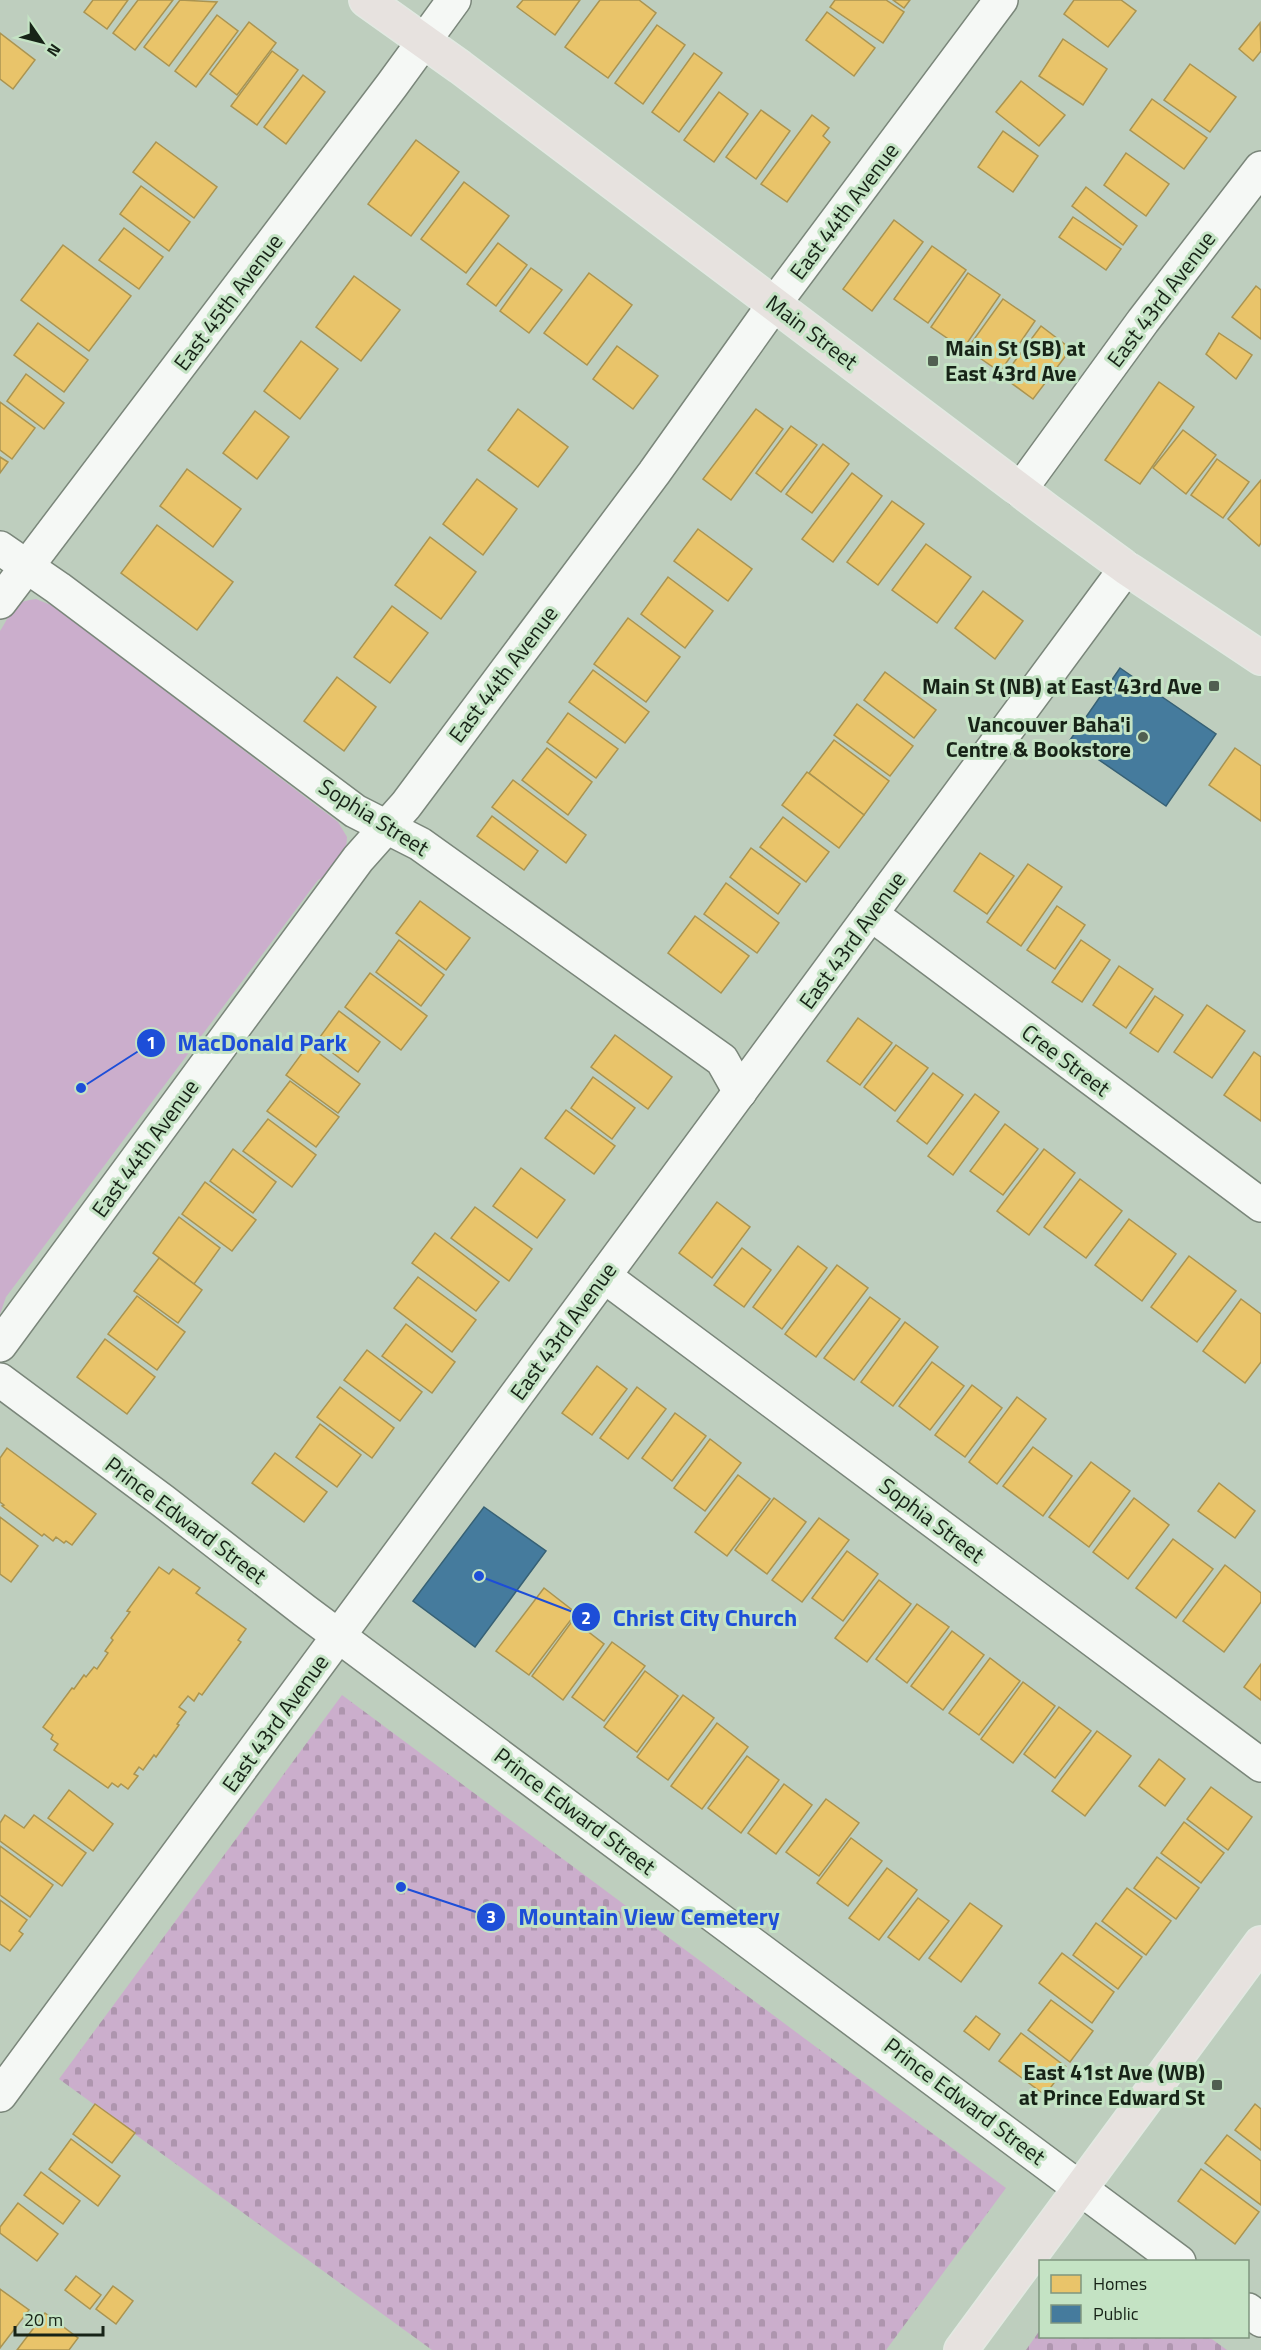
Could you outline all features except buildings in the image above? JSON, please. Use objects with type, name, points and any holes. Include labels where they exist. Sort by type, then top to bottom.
[{"type":"main road","name":"Main Street","points":[[366,0],[775,303],[1126,568],[1261,658]]},
{"type":"main road","points":[[961,2350],[1261,1943]]},
{"type":"street","name":"East 45th Avenue","points":[[0,602],[454,0]]},
{"type":"street","name":"East 44th Avenue","points":[[0,1345],[358,859],[406,805],[654,473],[775,303],[1001,0]]},
{"type":"street","name":"East 43rd Avenue","points":[[1020,490],[1136,330],[1261,168]]},
{"type":"street","name":"Sophia Street","points":[[0,548],[355,811],[420,844],[722,1060],[740,1092]]},
{"type":"street","name":"East 43rd Avenue","points":[[0,2096],[1126,568]]},
{"type":"street","name":"Cree Street","points":[[871,914],[1261,1205]]},
{"type":"street","name":"Sophia Street","points":[[604,1276],[1261,1765]]},
{"type":"street","points":[[0,1356],[4,1368],[0,1380]]},
{"type":"street","name":"Prince Edward Street","points":[[0,1380],[339,1636],[1040,2156],[1080,2189],[1176,2260]]},
{"type":"street","points":[[1249,2311],[1261,2320]]},
{"type":"green space","points":[[36,599],[53,606],[338,822],[347,837],[346,850],[333,872],[318,880],[6,1297],[0,1314],[0,631],[16,605]]},
{"type":"green space","points":[[342,1695],[1006,2188],[886,2350],[432,2350],[59,2079]]},
{"type":"green space","points":[[1039,2331],[1039,2338],[1210,2338],[1227,2350],[1026,2350]]},
{"type":"place","name":"Main St (SB) at East 43rd Ave","points":[[933,361]]},
{"type":"place","name":"Main St (NB) at East 43rd Ave","points":[[1214,686]]},
{"type":"place","name":"Vancouver Baha'i Centre & Bookstore","points":[[1143,737]]},
{"type":"place","name":"MacDonald Park","points":[[81,1088]]},
{"type":"place","name":"Christ City Church","points":[[479,1576]]},
{"type":"place","name":"Mountain View Cemetery","points":[[401,1887]]},
{"type":"place","name":"East 41st Ave (WB) at Prince Edward St","points":[[1217,2085]]}]
